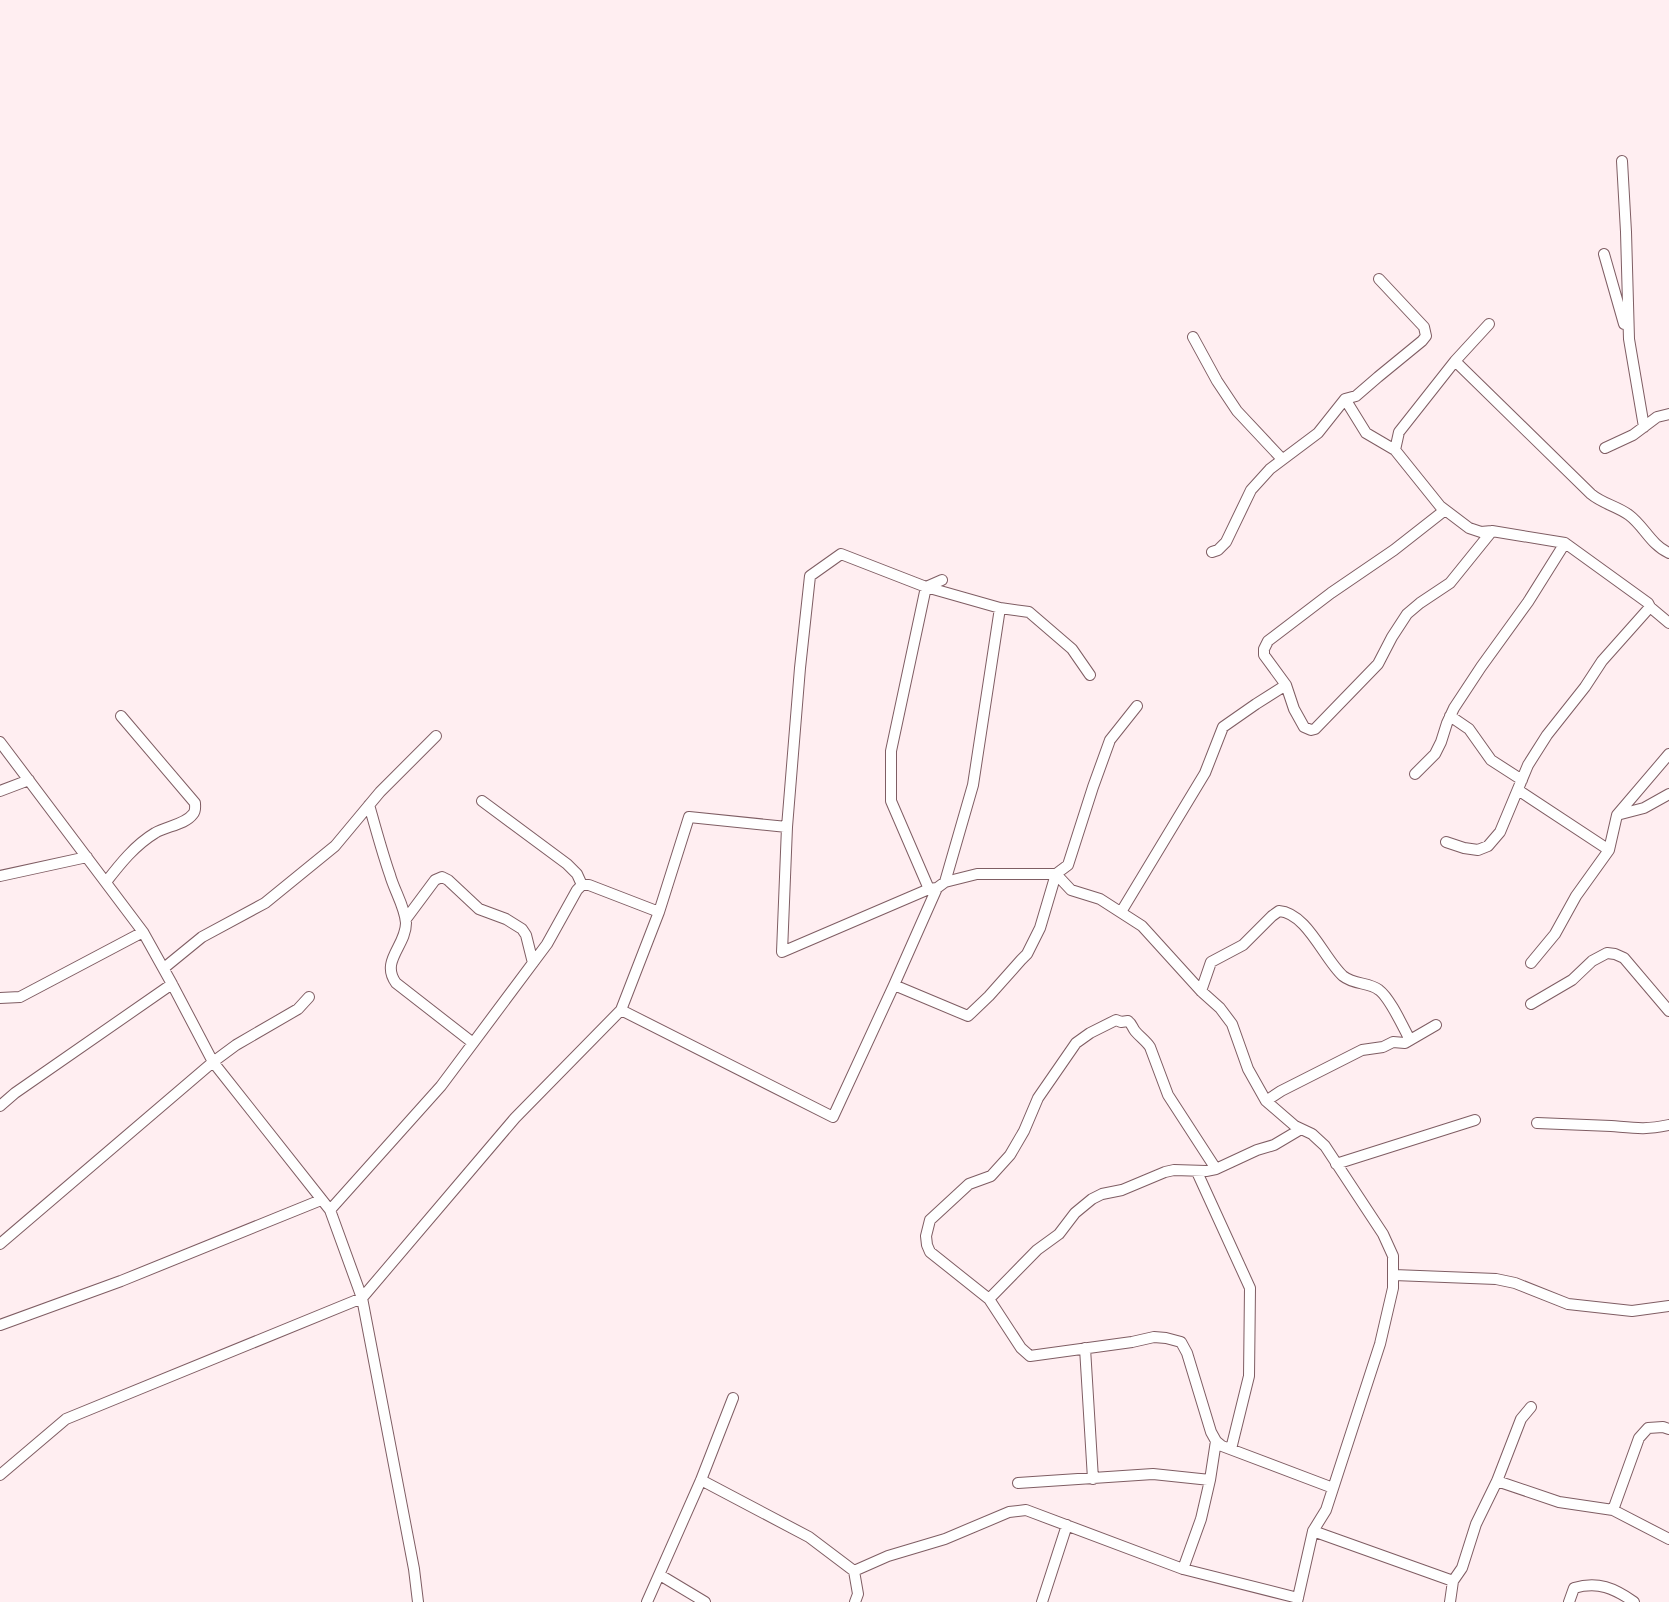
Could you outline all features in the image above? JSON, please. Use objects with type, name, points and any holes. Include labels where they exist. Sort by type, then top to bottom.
[{"type":"street","points":[[1622,161],[1629,339]]},
{"type":"street","points":[[1604,254],[1629,339],[1644,427]]},
{"type":"street","points":[[1212,552],[1218,550],[1226,542],[1251,490],[1270,468],[1318,433],[1345,399],[1356,396],[1422,342],[1426,336],[1424,327],[1380,278]]},
{"type":"street","points":[[1395,450],[1399,432],[1455,361],[1489,324]]},
{"type":"street","points":[[1193,336],[1217,380],[1237,411],[1282,459]]},
{"type":"street","points":[[1455,361],[1591,494],[1599,501],[1628,514],[1659,547],[1669,552]]},
{"type":"street","points":[[1345,399],[1366,433],[1395,450],[1440,506],[1469,528],[1481,532],[1492,531],[1565,543],[1648,603],[1650,607],[1669,623]]},
{"type":"street","points":[[1605,448],[1633,436],[1657,418],[1669,414]]},
{"type":"street","points":[[1445,510],[1394,550],[1268,641],[1264,649],[1264,655],[1286,685],[1294,709],[1307,730],[1315,730],[1378,664],[1407,614],[1450,583],[1492,531]]},
{"type":"street","points":[[1415,774],[1435,754],[1450,716],[1481,667],[1528,602],[1565,543]]},
{"type":"street","points":[[854,1571],[888,1556],[945,1539],[1009,1512],[1026,1510],[1183,1569],[1297,1600],[1313,1531],[1326,1510],[1380,1344],[1393,1288],[1394,1275],[1393,1256],[1383,1234],[1325,1146],[1312,1134],[1301,1129],[1266,1101],[1248,1070],[1232,1024],[1220,1008],[1142,926],[1121,912],[1100,899],[1071,890],[1056,874],[977,874],[937,886],[782,952],[787,827],[800,668],[810,576],[841,554],[926,588],[1000,608],[1029,612],[1072,650],[1090,675]]},
{"type":"street","points":[[926,588],[942,580]]},
{"type":"street","points":[[926,588],[890,751],[891,801],[937,886]]},
{"type":"street","points":[[1446,842],[1478,850],[1488,846],[1500,832],[1528,765],[1546,735],[1586,687],[1602,661],[1650,607]]},
{"type":"street","points":[[621,1010],[833,1117],[937,886],[973,785],[1000,608]]},
{"type":"street","points":[[1121,912],[1205,773],[1223,727],[1286,685]]},
{"type":"street","points":[[894,985],[968,1016],[989,996],[1026,954],[1040,928],[1056,874],[1068,865],[1092,787],[1110,740],[1137,706]]},
{"type":"street","points":[[106,882],[122,861],[138,845],[156,832],[188,819],[196,809],[195,803],[121,716]]},
{"type":"street","points":[[1450,716],[1469,729],[1491,760],[1520,785],[1609,850]]},
{"type":"street","points":[[164,968],[202,937],[265,903],[335,846],[369,805],[436,736]]},
{"type":"street","points":[[0,742],[143,932],[213,1062],[330,1210],[362,1298],[414,1570],[418,1602]]},
{"type":"street","points":[[1531,963],[1555,934],[1576,896],[1609,850],[1617,815],[1669,754]]},
{"type":"street","points":[[0,791],[29,780]]},
{"type":"street","points":[[1617,815],[1644,808],[1669,794]]},
{"type":"street","points":[[482,801],[566,864],[577,874],[582,885]]},
{"type":"street","points":[[369,805],[390,876],[406,919],[406,930],[390,965],[390,975],[396,983],[473,1043]]},
{"type":"street","points":[[0,1475],[66,1419],[362,1298],[515,1118],[621,1010],[659,912],[689,817],[787,827]]},
{"type":"street","points":[[0,876],[87,856]]},
{"type":"street","points":[[406,919],[435,880],[442,877],[448,880],[479,909],[506,919],[522,929],[526,935],[533,963]]},
{"type":"street","points":[[330,1210],[441,1086],[547,944],[577,890],[582,885],[589,884],[659,912]]},
{"type":"street","points":[[1201,990],[1211,962],[1243,946],[1272,916],[1279,911],[1285,911],[1298,919],[1343,976],[1380,991],[1388,1001],[1410,1040]]},
{"type":"street","points":[[0,998],[20,997],[143,932]]},
{"type":"street","points":[[1531,1004],[1572,980],[1592,961],[1607,953],[1624,958],[1669,1011]]},
{"type":"street","points":[[0,1106],[172,984]]},
{"type":"street","points":[[0,1244],[213,1062],[236,1045],[298,1009],[309,997]]},
{"type":"street","points":[[1216,1169],[1168,1095],[1150,1047],[1128,1021],[1121,1022],[1116,1020],[1090,1033],[1076,1043],[1038,1098],[1024,1131],[1010,1155],[992,1176],[969,1184],[930,1220],[926,1236],[927,1244],[930,1252],[989,1299],[1021,1348],[1030,1356],[1132,1342],[1154,1337],[1181,1342],[1187,1353],[1211,1432],[1216,1441],[1222,1446],[1333,1488]]},
{"type":"street","points":[[1266,1101],[1281,1091],[1362,1050],[1384,1047],[1393,1042],[1405,1043],[1436,1025]]},
{"type":"street","points":[[1336,1164],[1475,1120]]},
{"type":"street","points":[[1537,1123],[1612,1126],[1634,1129],[1651,1129],[1669,1125]]},
{"type":"street","points":[[989,1299],[1031,1255],[1059,1234],[1075,1213],[1092,1199],[1108,1192],[1122,1190],[1165,1172],[1174,1170],[1197,1172],[1216,1169],[1257,1150],[1274,1145],[1301,1129]]},
{"type":"street","points":[[1197,1172],[1250,1288],[1249,1376],[1231,1449]]},
{"type":"street","points":[[0,1324],[121,1281],[321,1200]]},
{"type":"street","points":[[1394,1275],[1496,1279],[1515,1283],[1568,1304],[1632,1311],[1669,1306]]},
{"type":"street","points":[[1085,1348],[1093,1479]]},
{"type":"street","points":[[647,1602],[701,1480],[733,1398]]},
{"type":"street","points":[[1450,1602],[1453,1582],[1462,1568],[1476,1524],[1497,1481],[1521,1418],[1531,1407]]},
{"type":"street","points":[[1613,1510],[1639,1438],[1648,1428],[1663,1427],[1669,1429]]},
{"type":"street","points":[[1183,1569],[1201,1519],[1216,1441]]},
{"type":"street","points":[[1018,1483],[1153,1474],[1210,1480]]},
{"type":"street","points":[[701,1480],[809,1537],[854,1571],[858,1594],[855,1602]]},
{"type":"street","points":[[1497,1481],[1559,1502],[1613,1510],[1669,1539]]},
{"type":"street","points":[[1042,1602],[1067,1525]]},
{"type":"street","points":[[1313,1531],[1453,1582]]},
{"type":"street","points":[[660,1575],[705,1602]]},
{"type":"street","points":[[1569,1602],[1574,1588],[1587,1584],[1618,1591],[1634,1602]]}]
